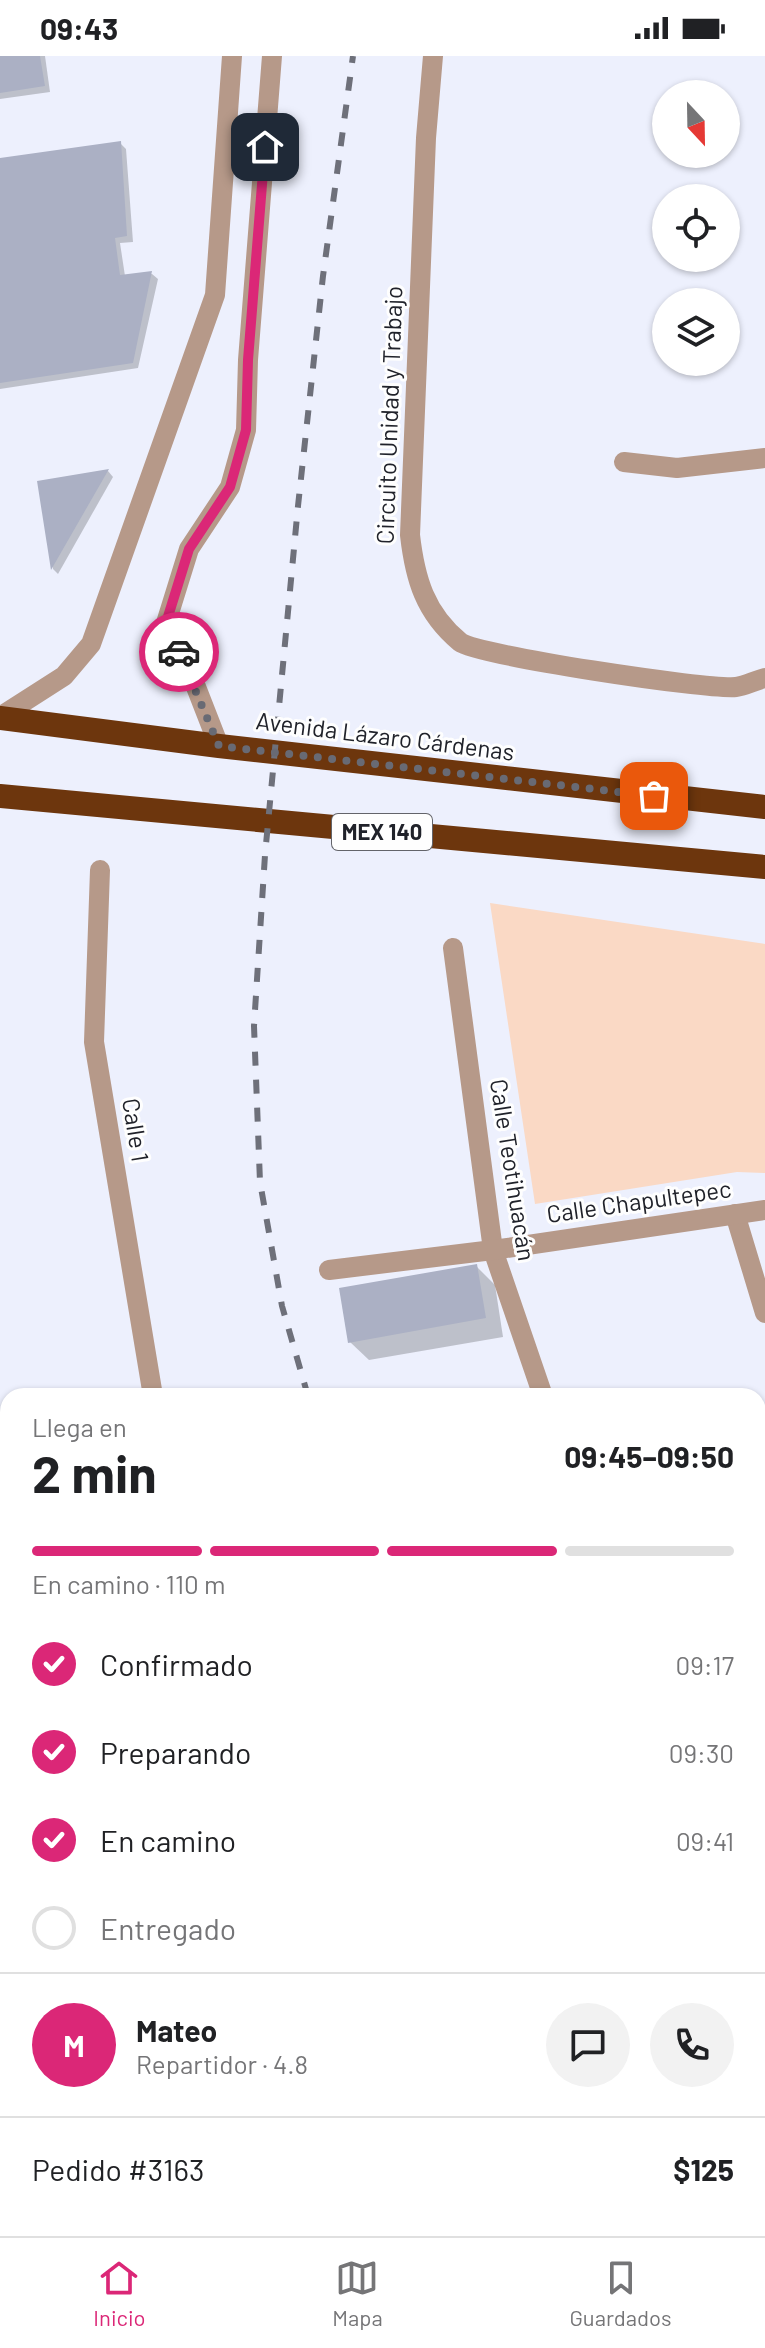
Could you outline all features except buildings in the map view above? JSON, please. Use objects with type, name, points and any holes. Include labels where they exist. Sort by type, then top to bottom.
[{"type":"highway","name":"Avenida Lázaro Cárdenas","points":[[0,718],[219,746],[765,807]]},
{"type":"highway","name":"MEX 140","points":[[0,796],[765,867]]},
{"type":"street","points":[[0,718],[64,676],[91,644],[215,295],[232,56]]},
{"type":"street","points":[[219,746],[166,623],[189,549],[230,487],[246,430],[248,360],[272,56]]},
{"type":"street","name":"Circuito Unidad y Trabajo","points":[[433,56],[426,138],[410,535],[414,570],[433,615],[463,645],[605,673],[736,687],[765,678]]},
{"type":"street","points":[[624,462],[677,468],[765,458]]},
{"type":"street","name":"Calle 1","points":[[100,870],[94,1042],[152,1388]]},
{"type":"street","name":"Calle Teotihuacán","points":[[453,948],[493,1250],[540,1388]]},
{"type":"street","name":"Calle Chapultepec","points":[[329,1270],[493,1250],[765,1210]]},
{"type":"street","points":[[735,1214],[765,1313]]},
{"type":"shaded area","points":[[490,903],[765,944],[765,1173],[737,1172],[535,1204]]},
{"type":"railway","points":[[306,1388],[282,1306],[260,1182],[254,1026],[265,855],[298,506],[323,276],[353,56]]},
{"type":"way so far","points":[[179,652],[219,746],[654,796]]},
{"type":"route","points":[[179,652],[166,623],[189,549],[230,487],[246,430],[248,360],[265,147]]}]
